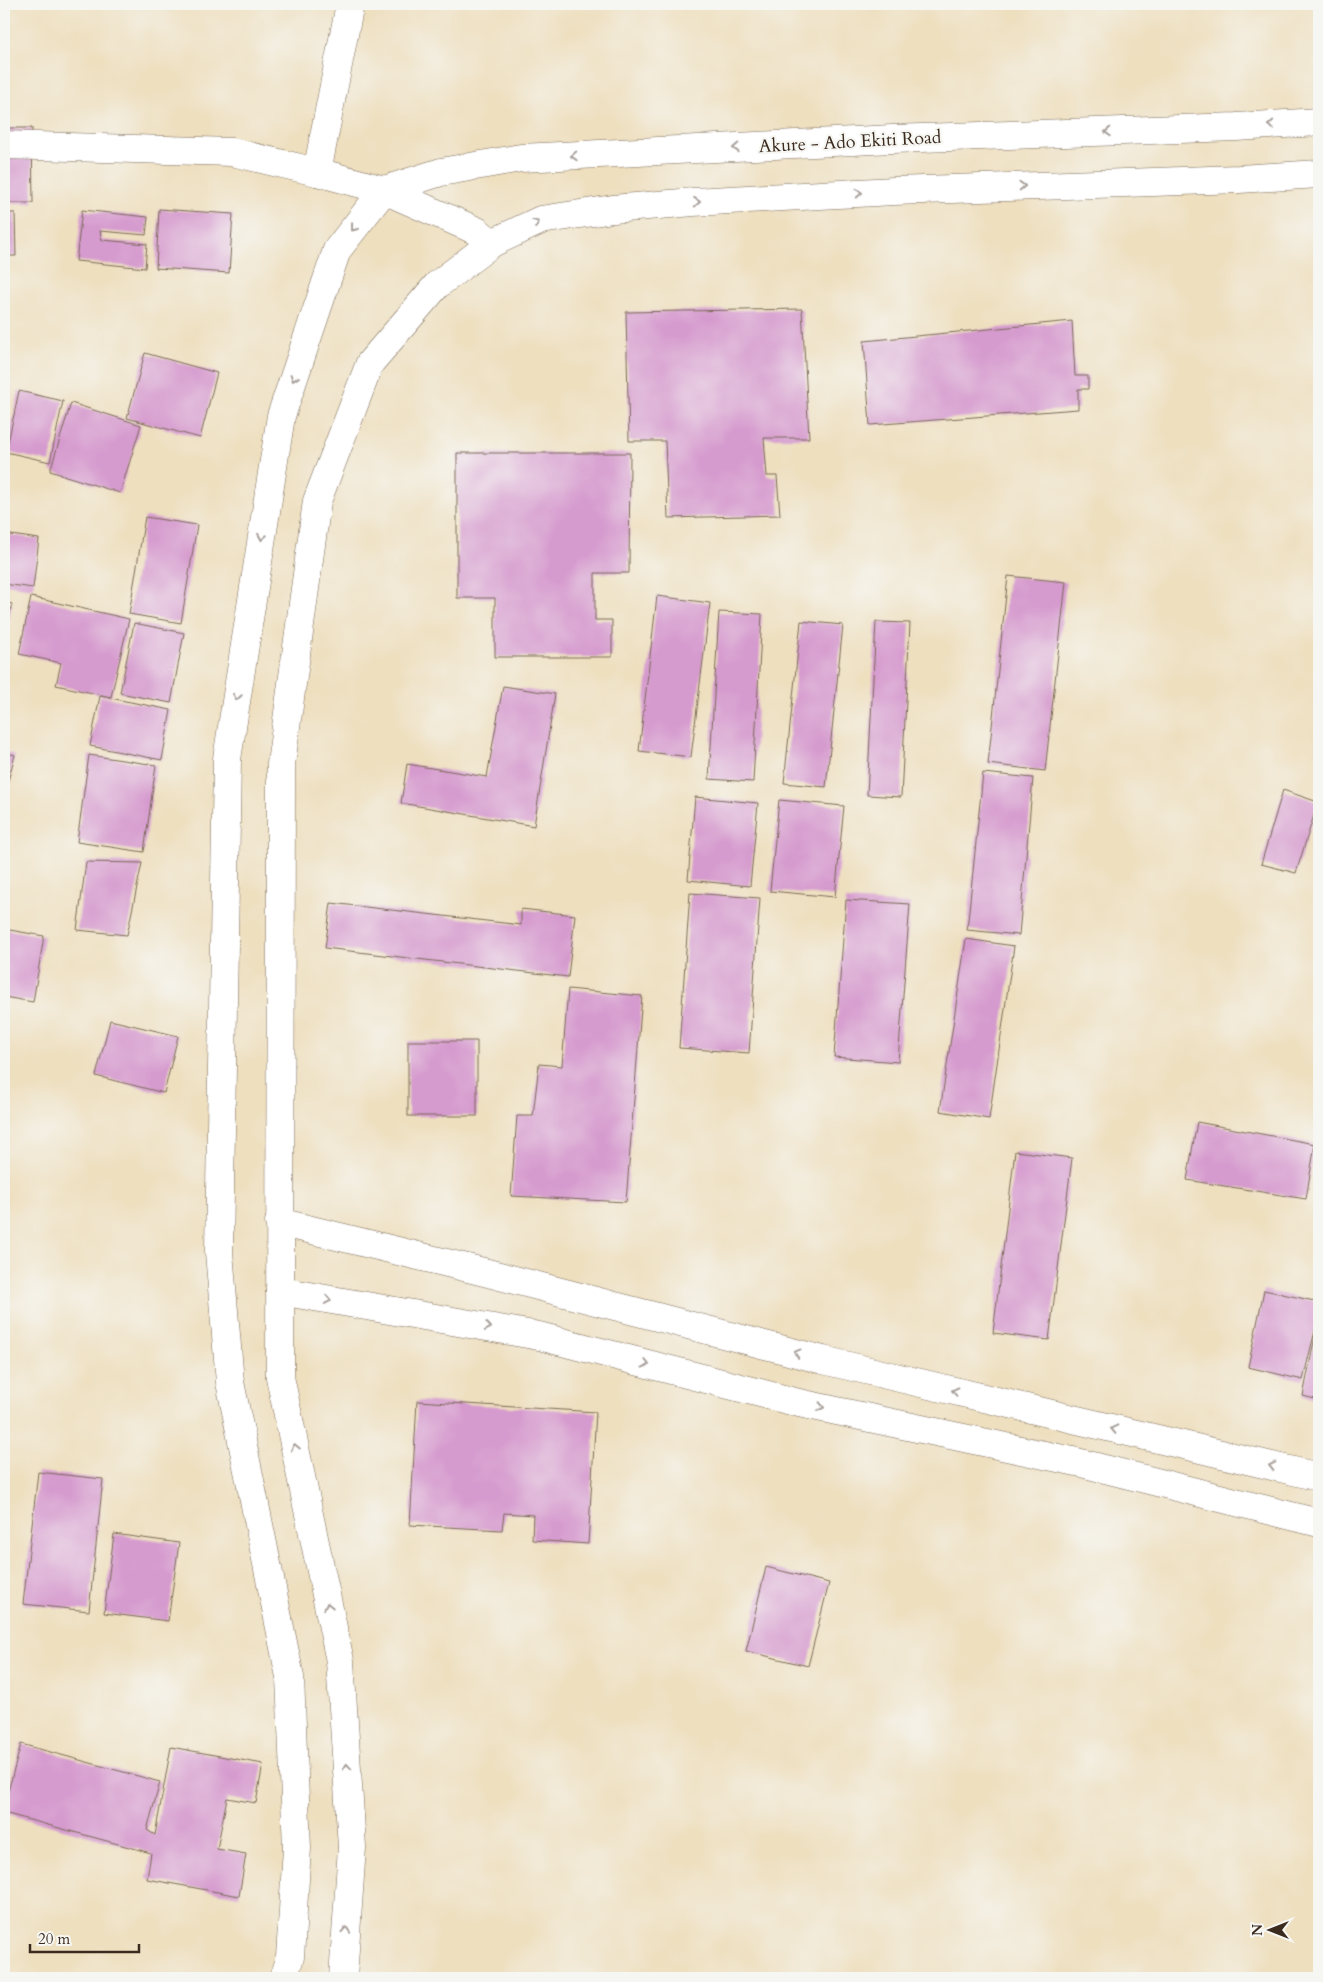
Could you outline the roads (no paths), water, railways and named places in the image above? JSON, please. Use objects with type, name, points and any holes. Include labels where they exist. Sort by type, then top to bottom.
[{"type":"main road","points":[[317,172],[350,4]]},
{"type":"main road","name":"Akure - Ado Ekiti Road","points":[[384,190],[441,172],[520,158],[892,139],[1236,127],[1319,122]]},
{"type":"main road","points":[[4,145],[232,152],[384,190],[476,230],[492,243]]},
{"type":"main road","points":[[343,1978],[352,1847],[340,1661],[280,1377],[281,764],[317,501],[370,363],[437,285],[492,243],[541,220],[623,208],[894,191],[1239,179],[1319,174]]},
{"type":"main road","points":[[283,1978],[290,1957],[297,1848],[290,1677],[230,1382],[219,1252],[227,759],[281,416],[337,250],[384,190]]},
{"type":"main road","points":[[279,1222],[484,1272],[823,1360],[1319,1477]]},
{"type":"main road","points":[[280,1291],[539,1336],[799,1403],[1077,1462],[1319,1523]]}]
